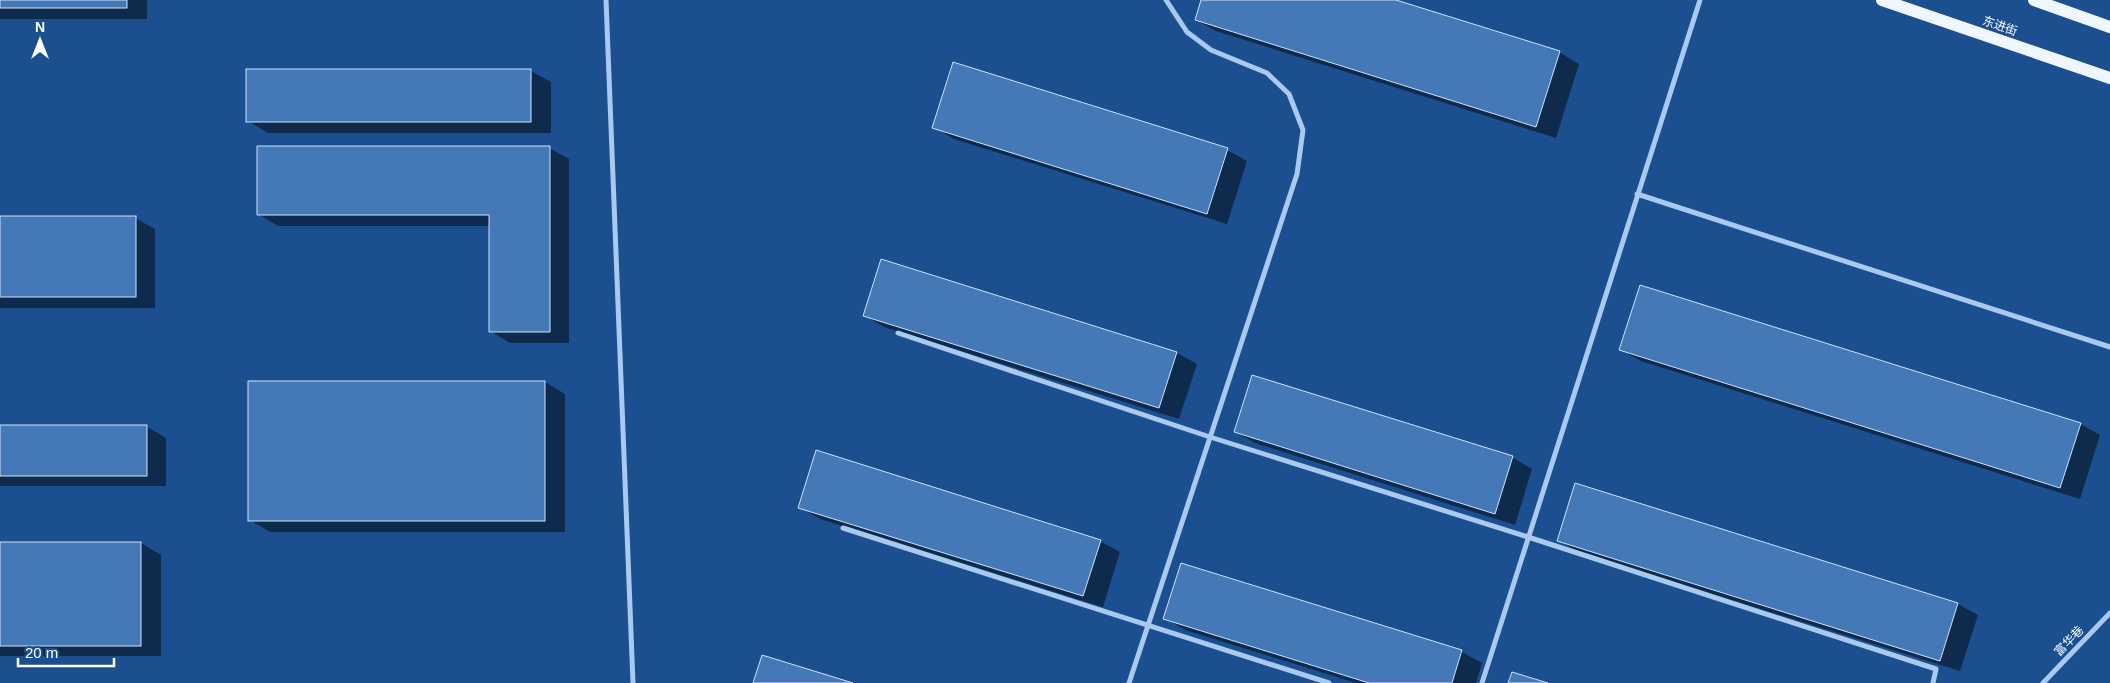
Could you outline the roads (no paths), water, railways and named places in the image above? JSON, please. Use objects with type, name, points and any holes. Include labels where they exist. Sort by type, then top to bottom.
[{"type":"main road","name":"东进街","points":[[1882,0],[2110,78]]},
{"type":"main road","points":[[2034,0],[2110,27]]},
{"type":"street","points":[[606,0],[633,683]]},
{"type":"street","points":[[1129,683],[1297,174],[1303,130],[1289,94],[1267,72],[1211,50],[1187,32],[1166,0]]},
{"type":"street","points":[[1482,683],[1700,0]]},
{"type":"street","points":[[1638,194],[2110,347]]},
{"type":"street","points":[[898,333],[1210,437],[1528,537],[1936,669],[1933,683]]},
{"type":"street","points":[[843,528],[1329,683]]},
{"type":"street","name":"富华巷","points":[[2044,683],[2110,613]]}]
